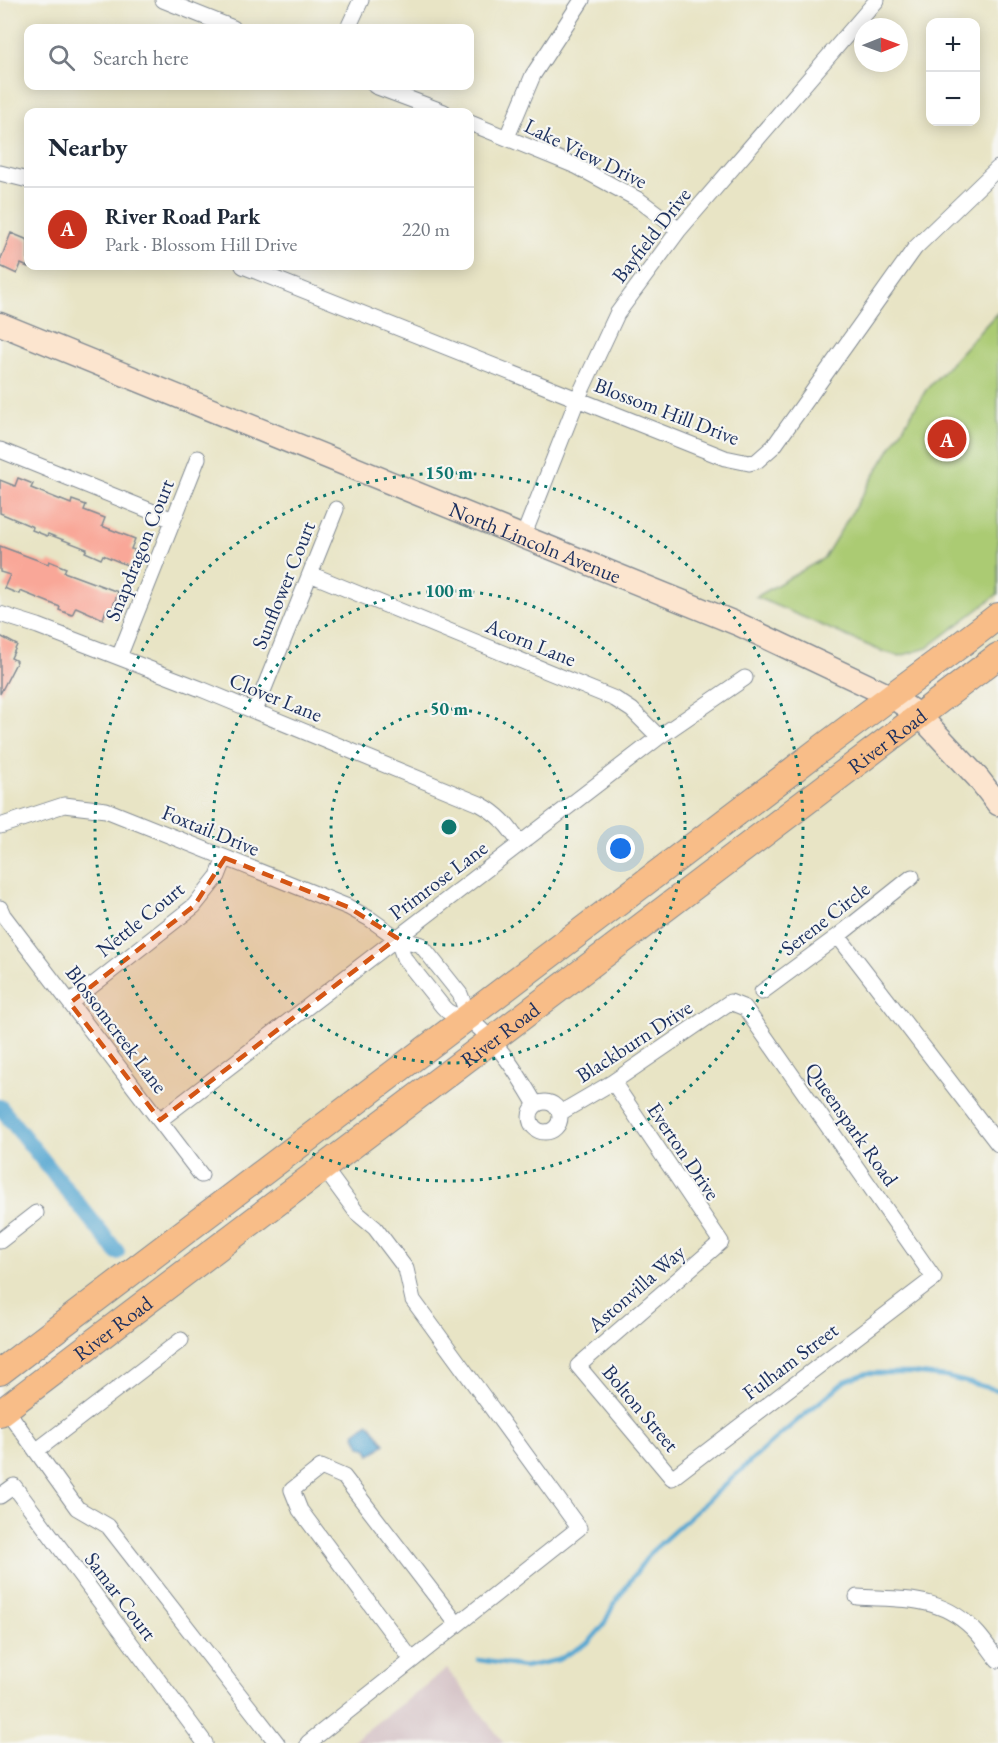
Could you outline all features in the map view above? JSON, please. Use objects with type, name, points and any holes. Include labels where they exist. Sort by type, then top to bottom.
[{"type":"main road","name":"North Lincoln Avenue","points":[[0,324],[740,625],[892,697],[920,716],[978,777],[998,804]]},
{"type":"main road","name":"River Road","points":[[0,1372],[998,616]]},
{"type":"main road","name":"River Road","points":[[3,1411],[998,656]]},
{"type":"street","points":[[163,0],[223,24]]},
{"type":"street","points":[[350,24],[361,0]]},
{"type":"street","points":[[507,137],[533,75],[582,0]]},
{"type":"street","name":"Bayfield Drive","points":[[523,537],[577,400],[617,314],[679,230],[877,0]]},
{"type":"street","points":[[386,90],[433,108]]},
{"type":"street","name":"Lake View Drive","points":[[474,125],[576,166],[639,200],[679,230]]},
{"type":"street","name":"Blossom Hill Drive","points":[[253,270],[725,458],[749,463],[757,461],[774,446],[790,426],[915,248],[998,168]]},
{"type":"street","points":[[0,173],[24,179]]},
{"type":"street","points":[[0,450],[173,520]]},
{"type":"street","name":"Snapdragon Court","points":[[118,657],[198,458]]},
{"type":"street","name":"Sunflower Court","points":[[255,711],[336,509]]},
{"type":"street","name":"Acorn Lane","points":[[310,574],[615,699],[632,710],[659,737]]},
{"type":"street","name":"Clover Lane","points":[[0,614],[38,626],[255,711],[480,804],[497,814],[520,844]]},
{"type":"street","name":"Primrose Lane","points":[[160,1120],[659,737],[745,678]]},
{"type":"street","name":"Foxtail Drive","points":[[0,826],[64,805],[106,810],[348,907],[397,938],[421,945],[460,994],[469,1018]]},
{"type":"street","name":"Nettle Court","points":[[70,1003],[194,906],[218,876],[225,858]]},
{"type":"street","name":"Serene Circle","points":[[762,992],[912,877]]},
{"type":"street","name":"Blossomcreek Lane","points":[[0,908],[3,915],[201,1175]]},
{"type":"street","points":[[838,936],[998,1144]]},
{"type":"street","points":[[397,938],[404,958],[448,1013],[469,1018],[492,1040],[536,1105]]},
{"type":"street","name":"Blackburn Drive","points":[[560,1113],[612,1082],[730,1002]]},
{"type":"street","name":"Queenspark Road","points":[[730,1002],[745,1008],[934,1278]]},
{"type":"street","name":"Everton Drive","points":[[612,1082],[721,1242]]},
{"type":"street","points":[[544,1102],[550,1102],[556,1106],[560,1113],[559,1123],[555,1128],[545,1132],[532,1124],[530,1118],[536,1105],[544,1102]]},
{"type":"street","points":[[308,1743],[579,1528],[413,1300],[406,1269],[375,1228],[357,1213],[324,1168]]},
{"type":"street","points":[[0,1240],[36,1213]]},
{"type":"street","name":"Astonvilla Way","points":[[578,1366],[721,1242]]},
{"type":"street","name":"Fulham Street","points":[[672,1478],[934,1278]]},
{"type":"street","points":[[36,1451],[181,1340]]},
{"type":"street","name":"Bolton Street","points":[[578,1366],[672,1478]]},
{"type":"street","points":[[3,1411],[36,1451],[77,1508],[108,1526],[278,1743]]},
{"type":"street","points":[[412,1660],[300,1510],[292,1490],[321,1467],[344,1477],[457,1624]]},
{"type":"street","name":"Samar Court","points":[[0,1496],[14,1486],[204,1743]]},
{"type":"street","points":[[857,1597],[924,1601],[952,1612],[978,1634],[998,1660]]},
{"type":"highlighted area","points":[[225,858],[348,907],[397,938],[380,951],[160,1120],[70,1003],[194,906]]},
{"type":"shaded area","points":[[447,1669],[504,1743],[350,1743]]},
{"type":"green space","points":[[998,312],[998,594],[927,648],[900,656],[881,651],[756,597],[824,558],[926,390]]},
{"type":"water","points":[[369,1423],[385,1444],[370,1455],[367,1449],[360,1446],[354,1433]]},
{"type":"building","points":[[11,233],[24,238],[24,265],[21,264],[17,274],[0,266]]},
{"type":"building","points":[[18,478],[33,484],[31,488],[71,504],[72,500],[86,505],[84,510],[105,518],[102,526],[135,539],[131,549],[135,550],[129,566],[103,555],[101,559],[85,552],[87,549],[32,530],[33,527],[0,513],[0,480],[15,486]]},
{"type":"building","points":[[0,546],[48,564],[49,561],[66,568],[64,572],[118,592],[111,612],[106,610],[103,619],[76,607],[72,615],[59,610],[60,607],[20,591],[19,594],[4,588],[10,575],[0,572]]},
{"type":"building","points":[[0,636],[17,645],[11,658],[17,661],[0,694]]},
{"type":"waterway","points":[[0,1107],[117,1252]]},
{"type":"waterway","points":[[479,1660],[524,1667],[558,1660],[589,1642],[603,1626],[614,1604],[650,1553],[774,1440],[845,1381],[867,1373],[913,1373],[946,1377],[998,1390]]},
{"type":"place","name":"River Road Park","points":[[947,439]]}]
